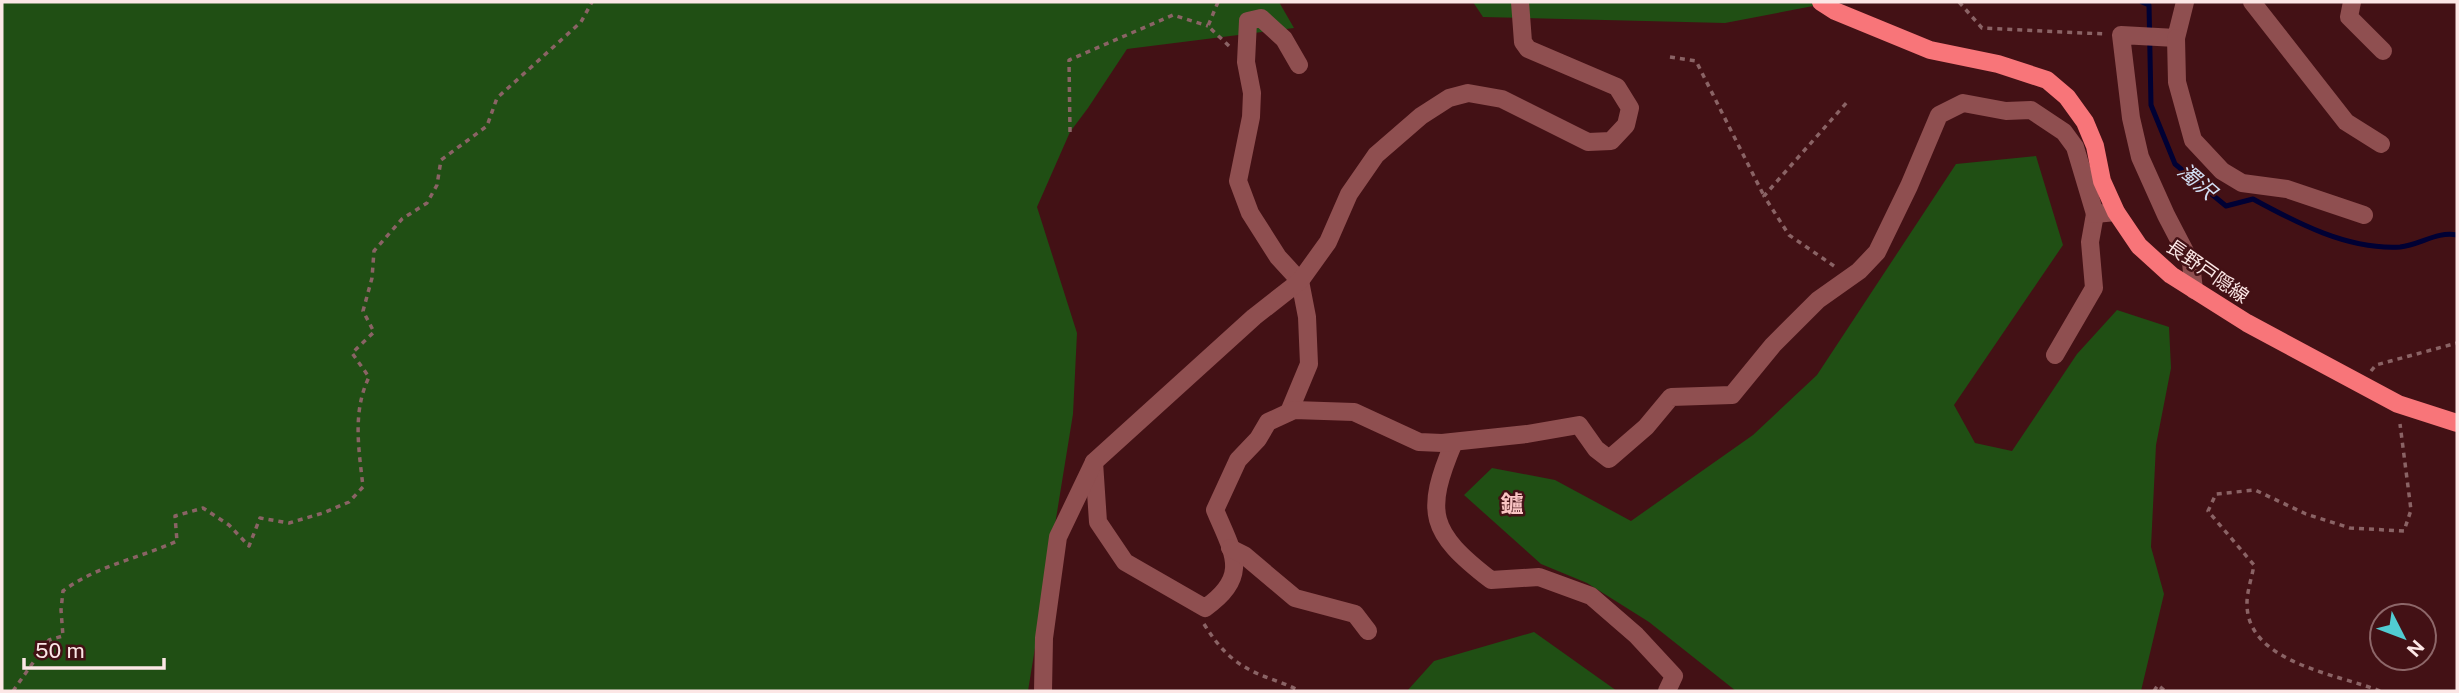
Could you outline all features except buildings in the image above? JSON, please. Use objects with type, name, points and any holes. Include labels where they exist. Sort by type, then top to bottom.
[{"type":"main road","name":"長野戸隠線","points":[[1821,2],[1835,11],[1930,50],[1998,64],[2047,80],[2067,97],[2085,122],[2095,146],[2102,181],[2116,212],[2139,246],[2171,275],[2247,323],[2398,404],[2457,423]]},
{"type":"street","points":[[1043,691],[1044,638],[1058,537],[1094,462],[1254,317],[1300,281],[1328,242],[1349,194],[1376,155],[1422,116],[1449,98],[1468,93],[1502,99],[1588,142],[1611,141],[1626,125],[1630,108],[1617,87],[1528,49],[1523,42],[1520,2]]},
{"type":"street","points":[[2185,2],[2169,37],[2177,82],[2193,140],[2222,171],[2242,183],[2287,189],[2364,215]]},
{"type":"street","points":[[2252,2],[2346,122],[2381,144]]},
{"type":"street","points":[[2352,2],[2349,17],[2383,51]]},
{"type":"street","points":[[1289,412],[1309,364],[1307,317],[1300,281],[1278,257],[1250,213],[1238,181],[1251,117],[1252,93],[1246,62],[1248,21],[1261,18],[1284,39],[1299,65]]},
{"type":"street","points":[[2169,37],[2129,35],[2131,118],[2140,157],[2191,263],[2194,290]]},
{"type":"street","points":[[1094,462],[1098,522],[1125,562],[1205,608],[1223,596],[1234,576],[1234,556],[1214,510],[1238,460],[1258,439],[1268,422],[1294,410],[1354,412],[1419,442],[1454,442],[1579,425],[1595,449],[1609,459],[1646,427],[1671,397],[1732,395],[1773,345],[1818,300],[1859,271],[1877,252],[1939,115],[1963,103],[2006,111],[2031,110],[2064,132],[2075,147],[2095,214],[2090,242],[2094,288],[2055,355]]},
{"type":"street","points":[[2095,214],[2116,212]]},
{"type":"street","points":[[1454,442],[1436,490],[1435,508],[1438,522],[1449,541],[1491,580],[1539,577],[1591,596],[1636,635],[1674,676],[1667,691]]},
{"type":"street","points":[[1230,548],[1244,555],[1295,598],[1355,614],[1368,631]]},
{"type":"path","points":[[13,691],[48,639],[63,636],[63,590],[79,579],[177,541],[175,516],[203,508],[229,525],[249,546],[260,518],[289,523],[349,502],[363,487],[358,428],[360,395],[369,377],[352,352],[374,332],[363,311],[372,278],[374,251],[402,219],[427,203],[437,185],[441,160],[487,126],[497,98],[581,22],[592,2]]},
{"type":"path","points":[[1208,26],[1218,2]]},
{"type":"path","points":[[1959,2],[1982,28],[2129,35]]},
{"type":"path","points":[[1070,132],[1069,60],[1173,15],[1208,26],[1246,62]]},
{"type":"path","points":[[1670,57],[1696,61],[1764,196],[1788,235],[1850,278]]},
{"type":"path","points":[[1764,196],[1848,101]]},
{"type":"path","points":[[2360,384],[2376,365],[2457,343]]},
{"type":"path","points":[[2380,691],[2314,670],[2271,650],[2253,629],[2247,604],[2254,565],[2208,511],[2216,494],[2255,490],[2306,514],[2350,528],[2404,531],[2412,510],[2398,404]]},
{"type":"path","points":[[1191,601],[1218,647],[1252,671],[1288,684],[1299,691]]},
{"type":"path","points":[[2154,691],[2158,685],[2165,691]]},
{"type":"green space","points":[[2,2],[1279,2],[1294,28],[1127,49],[1070,132],[1037,207],[1077,333],[1073,414],[1028,691],[2,691]]},
{"type":"green space","points":[[1473,2],[1834,2],[1725,23],[1483,17]]},
{"type":"green space","points":[[2036,156],[2063,245],[1954,405],[1975,443],[2012,451],[2077,354],[2117,310],[2169,327],[2171,368],[2156,445],[2151,547],[2164,594],[2141,691],[1736,691],[1649,622],[1587,583],[1541,564],[1464,495],[1492,468],[1555,480],[1631,521],[1753,435],[1817,375],[1956,164]]},
{"type":"green space","points":[[1534,632],[1617,691],[1407,691],[1434,661]]},
{"type":"waterway","name":"濁沢","points":[[2142,2],[2149,5],[2151,105],[2175,164],[2226,206],[2253,199],[2324,233],[2381,247],[2400,247],[2442,235],[2457,235]]},
{"type":"district","name":"鑪","points":[[1512,503]]}]
